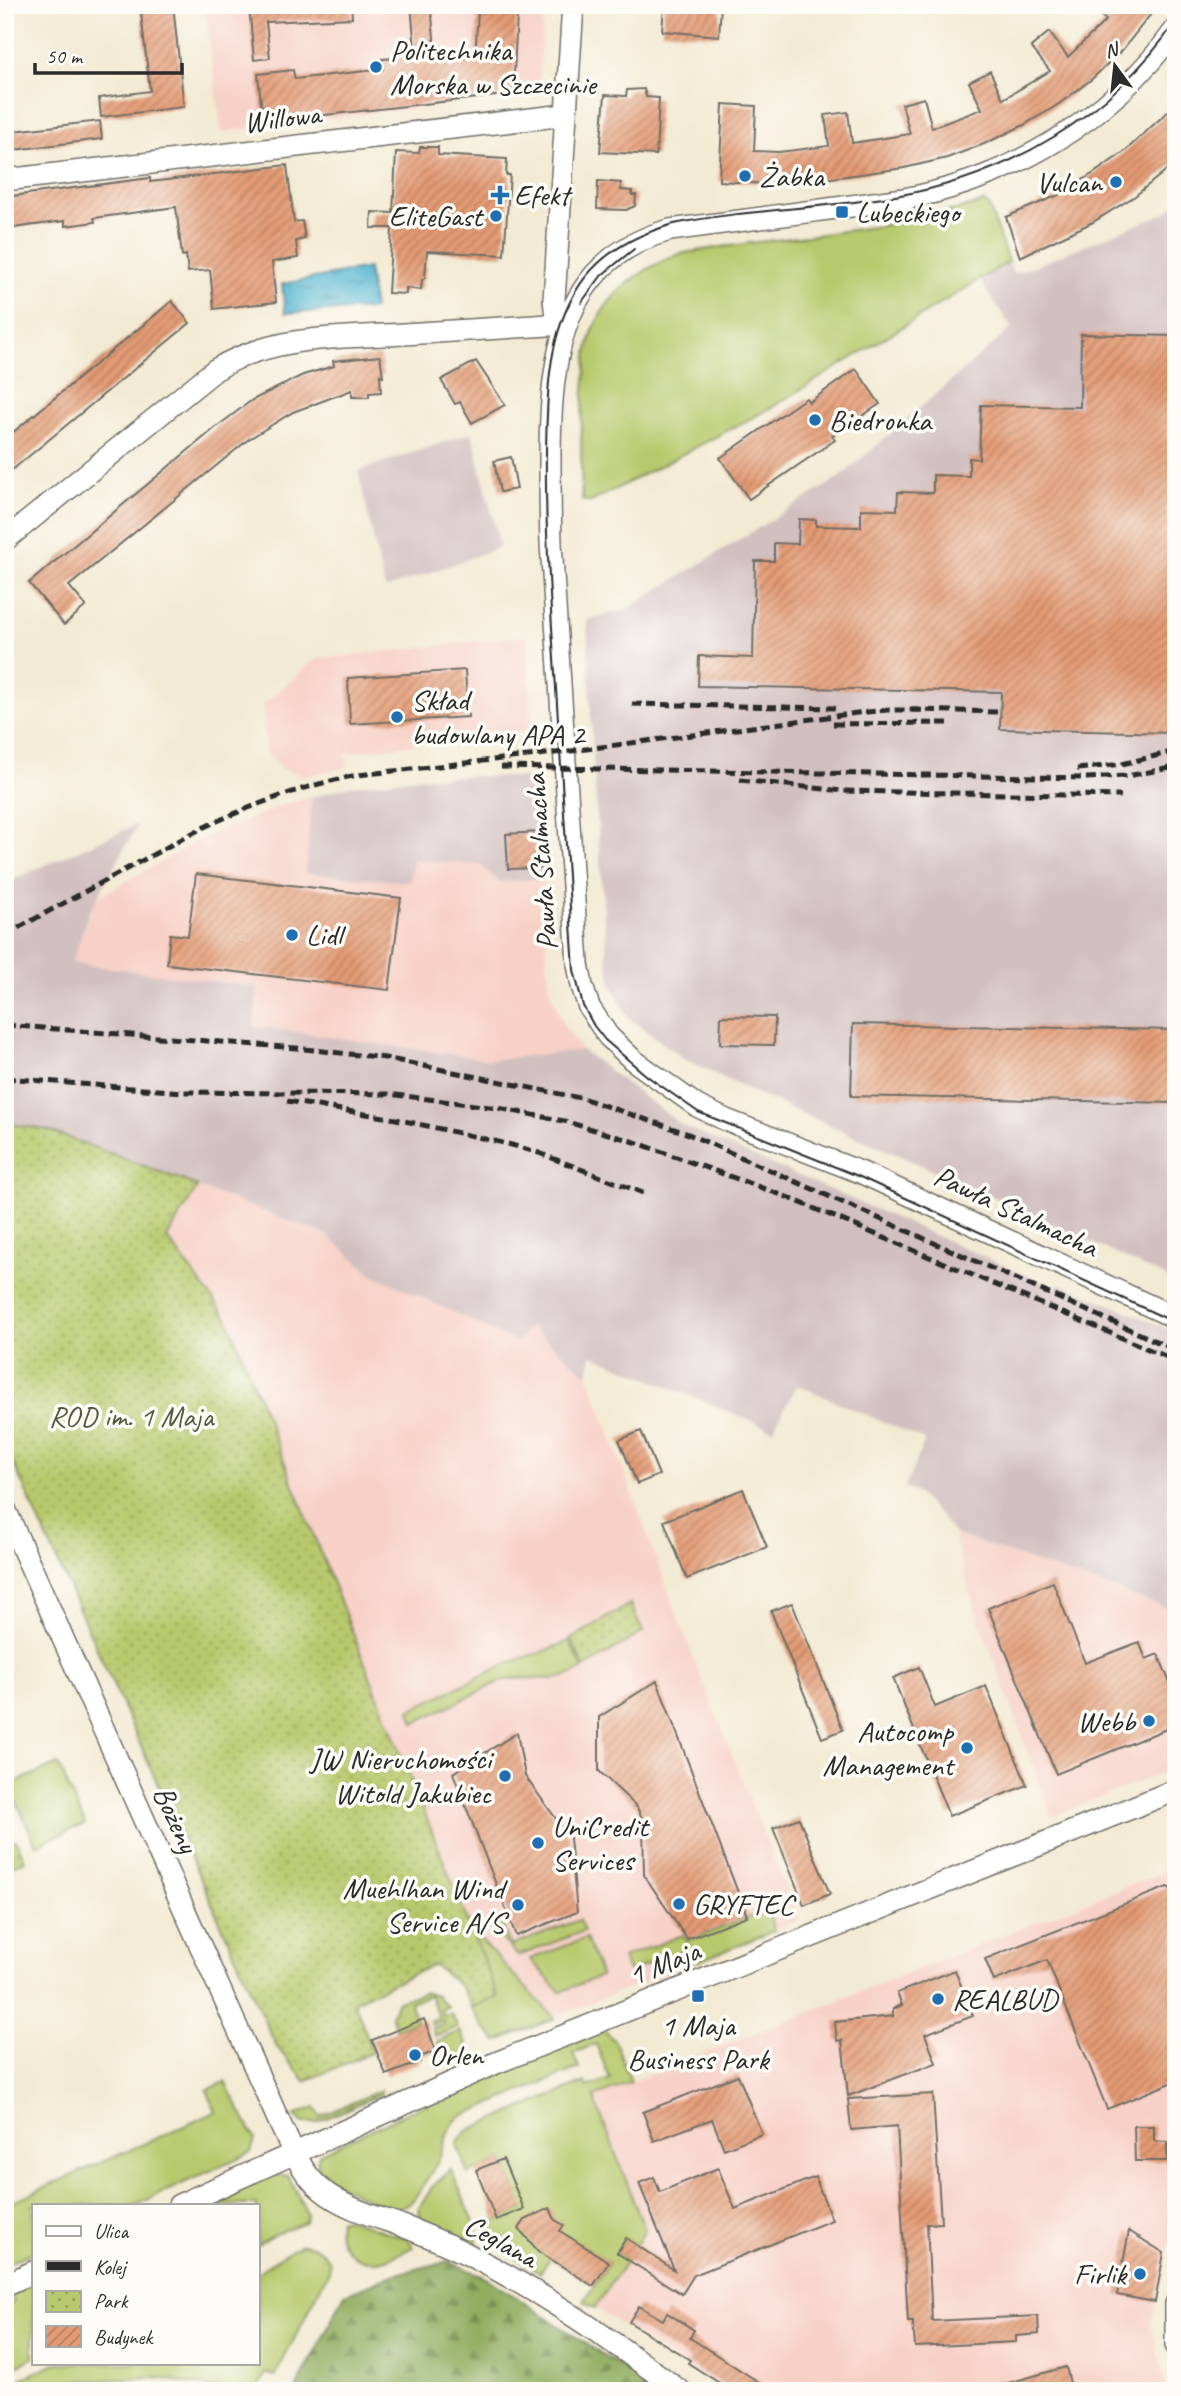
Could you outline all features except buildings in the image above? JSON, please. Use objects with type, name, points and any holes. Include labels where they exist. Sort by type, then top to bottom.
[{"type":"street","points":[[566,324],[556,316],[554,300],[573,5]]},
{"type":"street","name":"Pawła Stalmacha","points":[[1176,29],[1140,74],[1104,108],[1062,138],[1024,158],[966,182],[914,197],[689,226],[650,236],[622,250],[599,269],[581,292],[566,324],[556,361],[552,389],[551,543],[578,964],[583,990],[596,1019],[615,1044],[701,1108],[860,1172],[1176,1318]]},
{"type":"street","name":"Willowa","points":[[5,180],[565,115]]},
{"type":"street","points":[[5,540],[215,370],[250,352],[311,340],[566,324]]},
{"type":"street","name":"Bożeny","points":[[5,1509],[294,2153]]},
{"type":"street","name":"1 Maja","points":[[181,2204],[491,2065],[1176,1790]]},
{"type":"street","name":"Ceglana","points":[[294,2153],[307,2174],[323,2191],[367,2214],[434,2238],[484,2263],[680,2391]]},
{"type":"street","points":[[5,2285],[32,2272]]},
{"type":"street","points":[[1176,2304],[1176,2345]]},
{"type":"shaded area","name":"Politechnika Morska w Szczecinie","points":[[205,5],[544,5],[538,92],[221,132]]},
{"type":"shaded area","points":[[1176,204],[1176,1282],[992,1196],[764,1097],[684,1059],[628,1017],[612,985],[607,958],[593,758],[587,620],[627,609],[839,478],[1012,328],[979,280],[1008,262],[1014,274],[1165,213]]},
{"type":"shaded area","points":[[472,433],[500,547],[385,589],[358,471]]},
{"type":"shaded area","name":"Skład budowlany APA 2","points":[[527,636],[532,730],[345,753],[348,767],[304,776],[283,769],[266,752],[263,705],[316,659]]},
{"type":"shaded area","points":[[411,778],[536,778],[542,879],[499,882],[480,865],[413,860],[410,882],[305,873],[312,797],[350,786]]},
{"type":"shaded area","points":[[312,797],[306,873],[410,882],[412,860],[480,865],[499,882],[542,879],[548,976],[552,995],[563,1024],[582,1050],[491,1060],[254,1026],[258,987],[71,963],[95,899],[205,837],[283,805]]},
{"type":"shaded area","points":[[138,824],[88,914],[72,963],[258,987],[254,1026],[491,1060],[582,1050],[683,1126],[1056,1288],[1059,1283],[1176,1332],[1176,1611],[954,1534],[918,1494],[905,1487],[925,1440],[797,1385],[773,1430],[592,1355],[588,1375],[530,1326],[516,1342],[372,1274],[327,1235],[47,1130],[5,1127],[5,883]]},
{"type":"shaded area","points":[[198,1186],[327,1235],[372,1274],[516,1342],[530,1325],[588,1375],[694,1660],[798,1920],[554,2017],[472,1931],[227,1318],[167,1238]]},
{"type":"shaded area","points":[[954,1535],[1176,1609],[1176,1767],[1052,1817],[971,1597]]},
{"type":"shaded area","points":[[1176,1867],[1176,2237],[1168,2249],[1151,2325],[1167,2391],[726,2391],[595,2308],[645,2230],[594,2097]]},
{"type":"green space","points":[[984,202],[989,206],[1008,262],[771,408],[591,502],[582,500],[582,426],[589,344],[594,328],[611,299],[636,277],[680,254],[909,221]]},
{"type":"green space","name":"ROD im. 1 Maja","points":[[5,1123],[47,1130],[198,1186],[167,1238],[227,1318],[498,1997],[472,2007],[460,1986],[434,1965],[426,1968],[354,2001],[373,2052],[305,2081],[276,2046],[5,1445]]},
{"type":"green space","points":[[630,1604],[643,1632],[584,1668],[571,1639]]},
{"type":"green space","points":[[569,1640],[583,1669],[572,1675],[551,1679],[523,1678],[501,1681],[414,1723],[410,1710],[508,1663]]},
{"type":"green space","points":[[58,1764],[85,1824],[36,1845],[9,1785]]},
{"type":"green space","points":[[16,1840],[25,1860],[5,1869],[5,1845]]},
{"type":"green space","points":[[768,1910],[774,1931],[697,1962],[691,1948],[628,1972],[623,1958],[627,1956],[683,1935],[687,1941]]},
{"type":"green space","points":[[500,1918],[511,1946],[579,1920],[584,1931],[518,1956],[487,1923]]},
{"type":"green space","points":[[472,1931],[554,2019],[497,2041],[483,2027],[471,2007],[498,1997]]},
{"type":"green space","points":[[586,1938],[601,1976],[560,1992],[530,1959]]},
{"type":"green space","points":[[424,1992],[436,1996],[448,2007],[441,2009],[444,2016],[451,2014],[458,2027],[435,2036],[432,2028],[444,2024],[443,2020],[431,2025],[430,2021],[439,2017],[429,1995],[410,2002],[417,2021],[396,2029],[391,2016],[396,2002]]},
{"type":"green space","points":[[460,2031],[467,2044],[464,2056],[446,2064],[437,2041]]},
{"type":"green space","points":[[605,2031],[615,2041],[631,2082],[594,2097],[645,2230],[636,2245],[626,2239],[617,2253],[627,2259],[595,2308],[584,2301],[609,2263],[566,2235],[540,2273],[496,2246],[488,2224],[523,2209],[503,2159],[468,2174],[457,2144],[471,2129],[585,2082],[587,2087],[610,2079],[596,2044],[573,2053],[579,2068],[459,2117],[449,2130],[431,2173],[415,2198],[406,2205],[389,2207],[367,2199],[332,2180],[319,2168],[317,2162],[320,2153],[467,2085]]},
{"type":"green space","points":[[225,2082],[255,2139],[251,2152],[138,2204],[32,2204],[32,2252],[5,2265],[5,2205],[216,2112],[207,2090]]},
{"type":"green space","points":[[381,2090],[381,2094],[316,2123],[304,2123],[294,2116],[315,2107],[320,2117]]},
{"type":"green space","points":[[451,2170],[476,2227],[477,2245],[420,2217],[419,2208],[433,2186]]},
{"type":"green space","points":[[273,2174],[288,2176],[307,2214],[305,2222],[259,2244],[259,2204],[206,2204]]},
{"type":"green space","points":[[345,2218],[408,2239],[413,2247],[382,2260],[364,2260],[351,2253],[342,2242],[339,2220]]},
{"type":"green space","points":[[302,2244],[314,2247],[330,2261],[329,2271],[275,2376],[266,2373],[257,2391],[231,2391],[159,2378],[64,2381],[64,2391],[5,2391],[5,2386],[54,2364],[259,2364],[259,2272]]},
{"type":"green space","points":[[448,2261],[490,2280],[657,2391],[295,2391],[345,2294],[393,2275]]},
{"type":"green space","points":[[32,2283],[32,2358],[5,2372],[5,2306],[14,2302],[11,2293]]},
{"type":"water","points":[[368,268],[374,309],[285,313],[282,284]]},
{"type":"tram line","points":[[1176,21],[1150,55],[1121,86],[1088,113],[1054,137],[977,174],[937,187],[895,196],[674,224],[642,235],[614,251],[579,285],[563,318],[550,374],[546,432],[547,534],[574,970],[583,1006],[594,1026],[605,1040],[647,1076],[698,1112],[858,1176],[1176,1323]]},
{"type":"tram line","points":[[581,303],[602,275],[634,249]]},
{"type":"tram line","points":[[1176,2304],[1176,2345]]},
{"type":"railway","points":[[632,704],[835,708]]},
{"type":"railway","points":[[912,710],[1001,712]]},
{"type":"railway","points":[[5,935],[202,828],[240,811],[338,779],[857,713],[922,710]]},
{"type":"railway","points":[[833,724],[952,723]]},
{"type":"railway","points":[[1077,769],[1122,764],[1176,751]]},
{"type":"railway","points":[[501,767],[1087,778],[1127,776],[1176,767]]},
{"type":"railway","points":[[740,780],[843,791],[1121,796]]},
{"type":"railway","points":[[5,1025],[296,1048],[385,1058],[585,1099],[686,1133],[1176,1350]]},
{"type":"railway","points":[[5,1078],[182,1092],[389,1094],[498,1108],[564,1121],[635,1142],[787,1197],[1172,1359]]},
{"type":"railway","points":[[287,1101],[396,1119],[508,1144],[539,1153],[643,1193]]},
{"type":"place","name":"Politechnika Morska w Szczecinie","points":[[376,67]]},
{"type":"place","name":"Żabka","points":[[745,176]]},
{"type":"place","name":"Vulcan","points":[[1116,182]]},
{"type":"place","name":"Efekt","points":[[500,195]]},
{"type":"place","name":"Lubeckiego","points":[[842,212]]},
{"type":"place","name":"EliteGast","points":[[496,216]]},
{"type":"place","name":"Biedronka","points":[[815,420]]},
{"type":"place","name":"Skład budowlany APA 2","points":[[397,717]]},
{"type":"place","name":"Lidl","points":[[292,935]]},
{"type":"place","name":"Webb","points":[[1149,1721]]},
{"type":"place","name":"Autocomp Management","points":[[967,1748]]},
{"type":"place","name":"JW Nieruchomości Witold Jakubiec","points":[[505,1776]]},
{"type":"place","name":"UniCredit Services","points":[[538,1843]]},
{"type":"place","name":"GRYFTEC","points":[[679,1904]]},
{"type":"place","name":"Muehlhan Wind Service A/S","points":[[518,1905]]},
{"type":"place","name":"1 Maja Business Park","points":[[698,1996]]},
{"type":"place","name":"REALBUD","points":[[938,1999]]},
{"type":"place","name":"Orlen","points":[[415,2055]]},
{"type":"place","name":"Firlik","points":[[1140,2274]]}]
